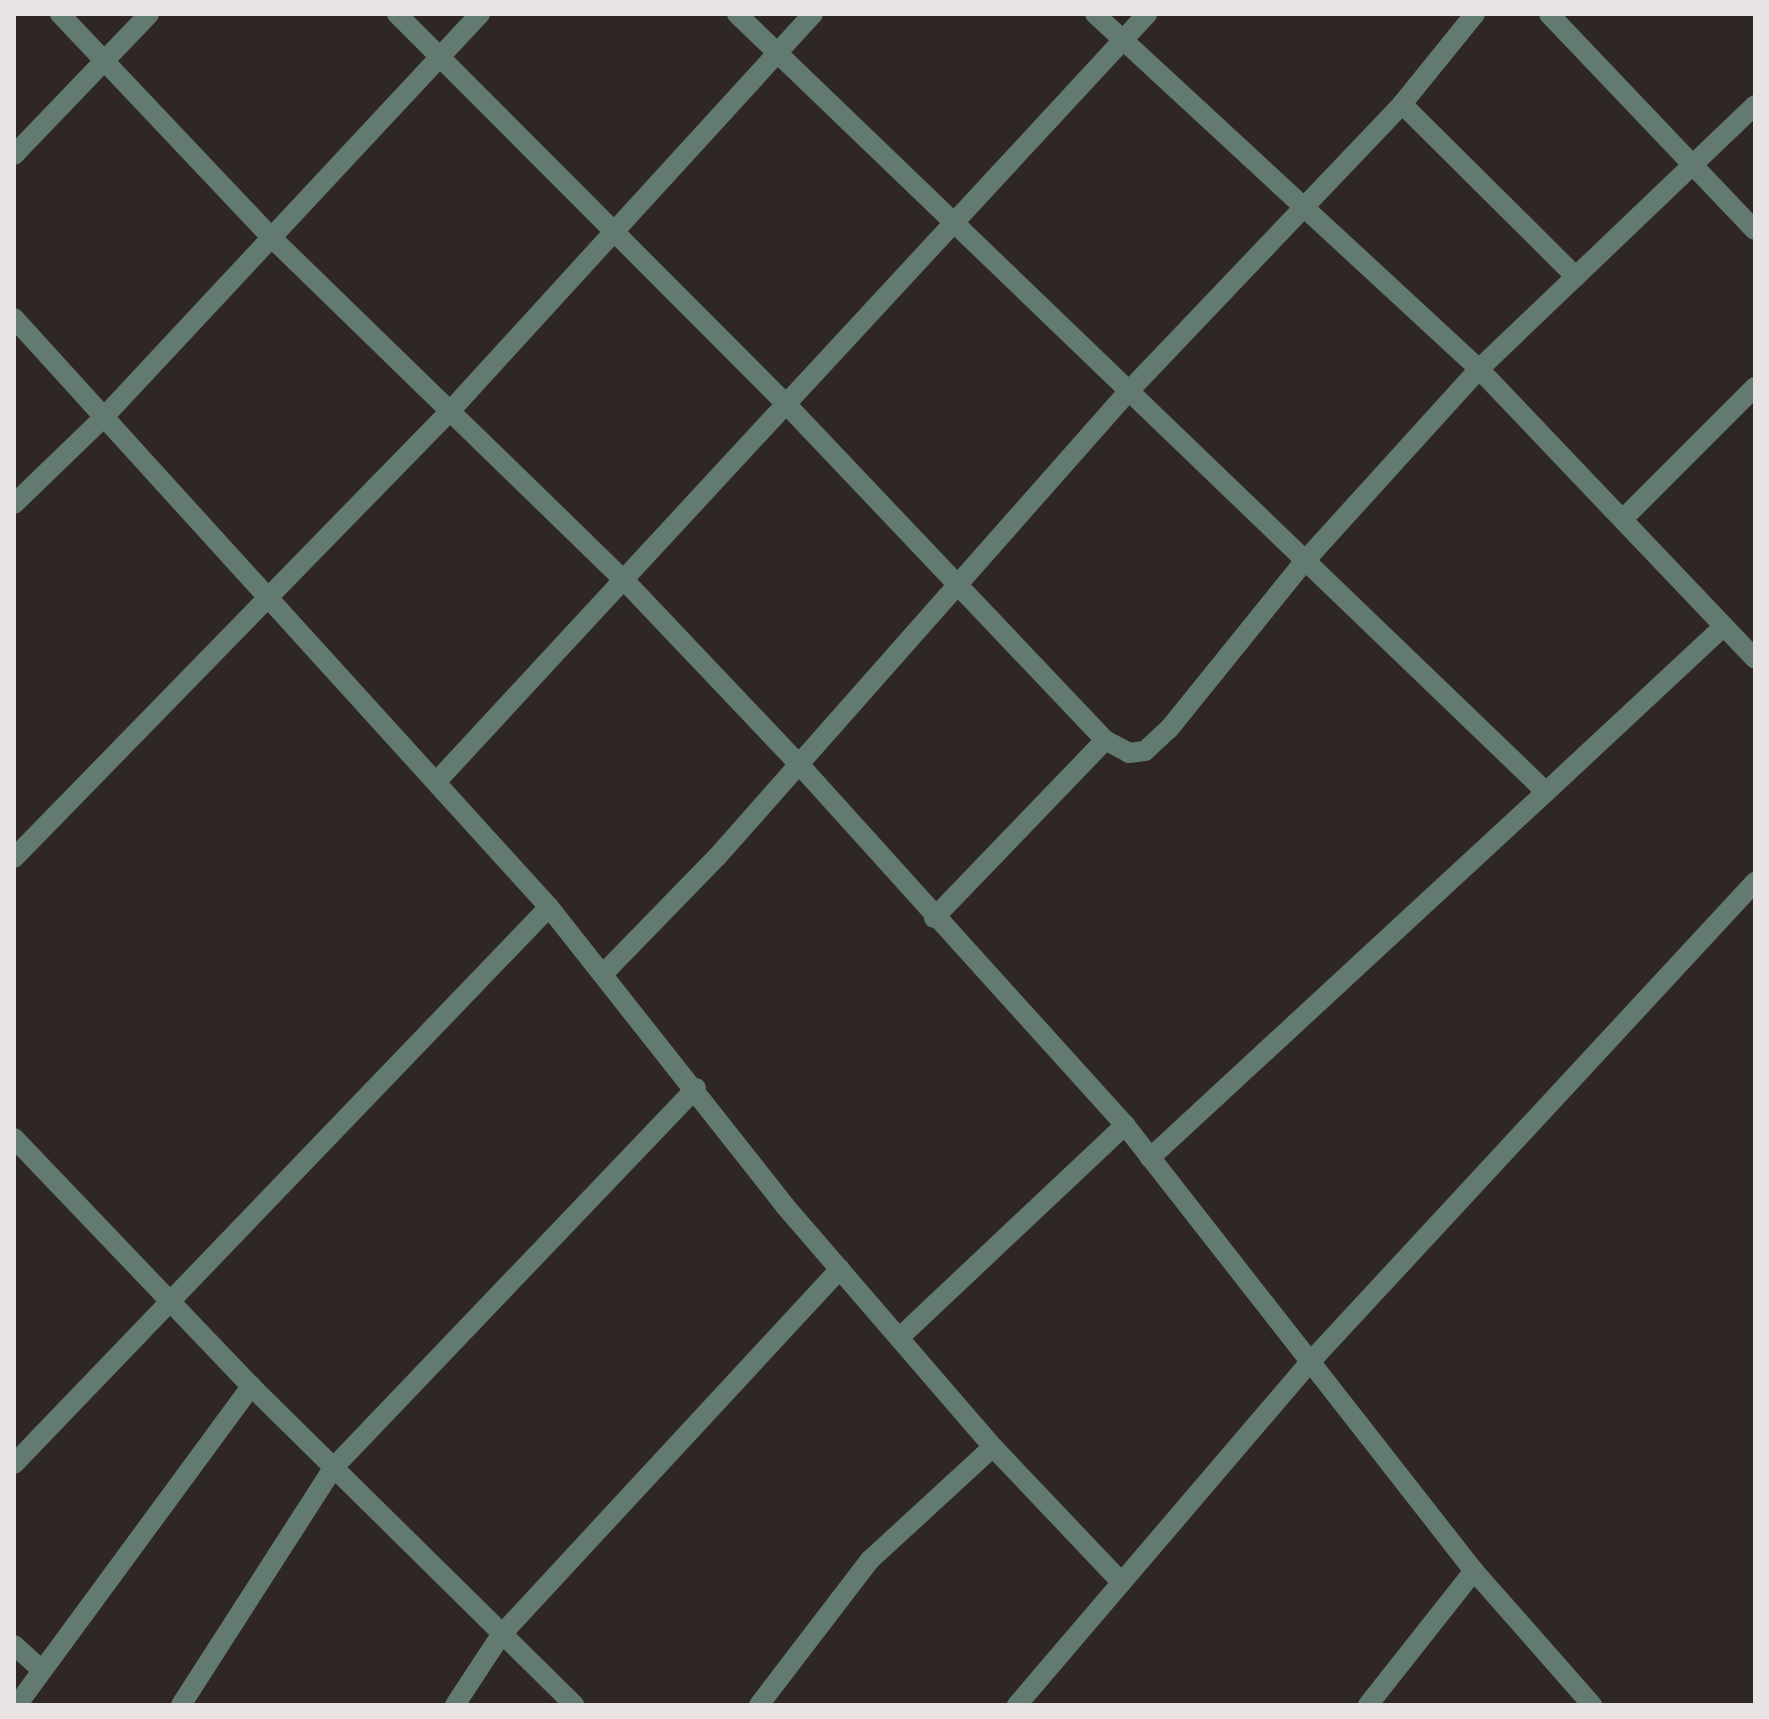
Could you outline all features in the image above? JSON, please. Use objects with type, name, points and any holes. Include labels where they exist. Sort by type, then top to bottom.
[{"type":"street","points":[[60,14],[273,239],[452,409],[625,581],[797,762],[934,918],[1125,1125],[1312,1360],[1474,1571],[1592,1705]]},
{"type":"street","points":[[14,155],[149,14]]},
{"type":"street","points":[[397,14],[616,230],[788,406],[1105,740],[1129,753],[1154,743],[1303,563],[1479,369],[1755,105]]},
{"type":"street","points":[[14,504],[103,418],[480,14]]},
{"type":"street","points":[[737,14],[952,227],[1546,792]]},
{"type":"street","points":[[14,858],[268,592],[452,409],[813,14]]},
{"type":"street","points":[[1095,14],[1304,203],[1479,369],[1623,519],[1721,629],[1755,659]]},
{"type":"street","points":[[438,780],[788,406],[1147,14]]},
{"type":"street","points":[[1549,14],[1755,230]]},
{"type":"street","points":[[604,973],[717,857],[797,762],[1127,393],[1304,203],[1402,104],[1468,17]]},
{"type":"street","points":[[1402,104],[1576,277]]},
{"type":"street","points":[[14,318],[438,780],[604,973],[840,1269],[993,1447],[1119,1580]]},
{"type":"street","points":[[1623,519],[1755,387]]},
{"type":"street","points":[[1150,1158],[1721,629]]},
{"type":"street","points":[[934,918],[1105,740]]},
{"type":"street","points":[[1017,1705],[1119,1580],[1312,1360],[1755,882]]},
{"type":"street","points":[[14,1464],[549,907]]},
{"type":"street","points":[[181,1705],[334,1467],[696,1088]]},
{"type":"street","points":[[899,1338],[1125,1125]]},
{"type":"street","points":[[14,1138],[170,1304],[574,1705]]},
{"type":"street","points":[[455,1705],[501,1635],[840,1269]]},
{"type":"street","points":[[17,1705],[251,1386]]},
{"type":"street","points":[[759,1705],[870,1560],[993,1447]]},
{"type":"street","points":[[1368,1705],[1474,1571]]},
{"type":"street","points":[[14,1645],[41,1669]]}]
